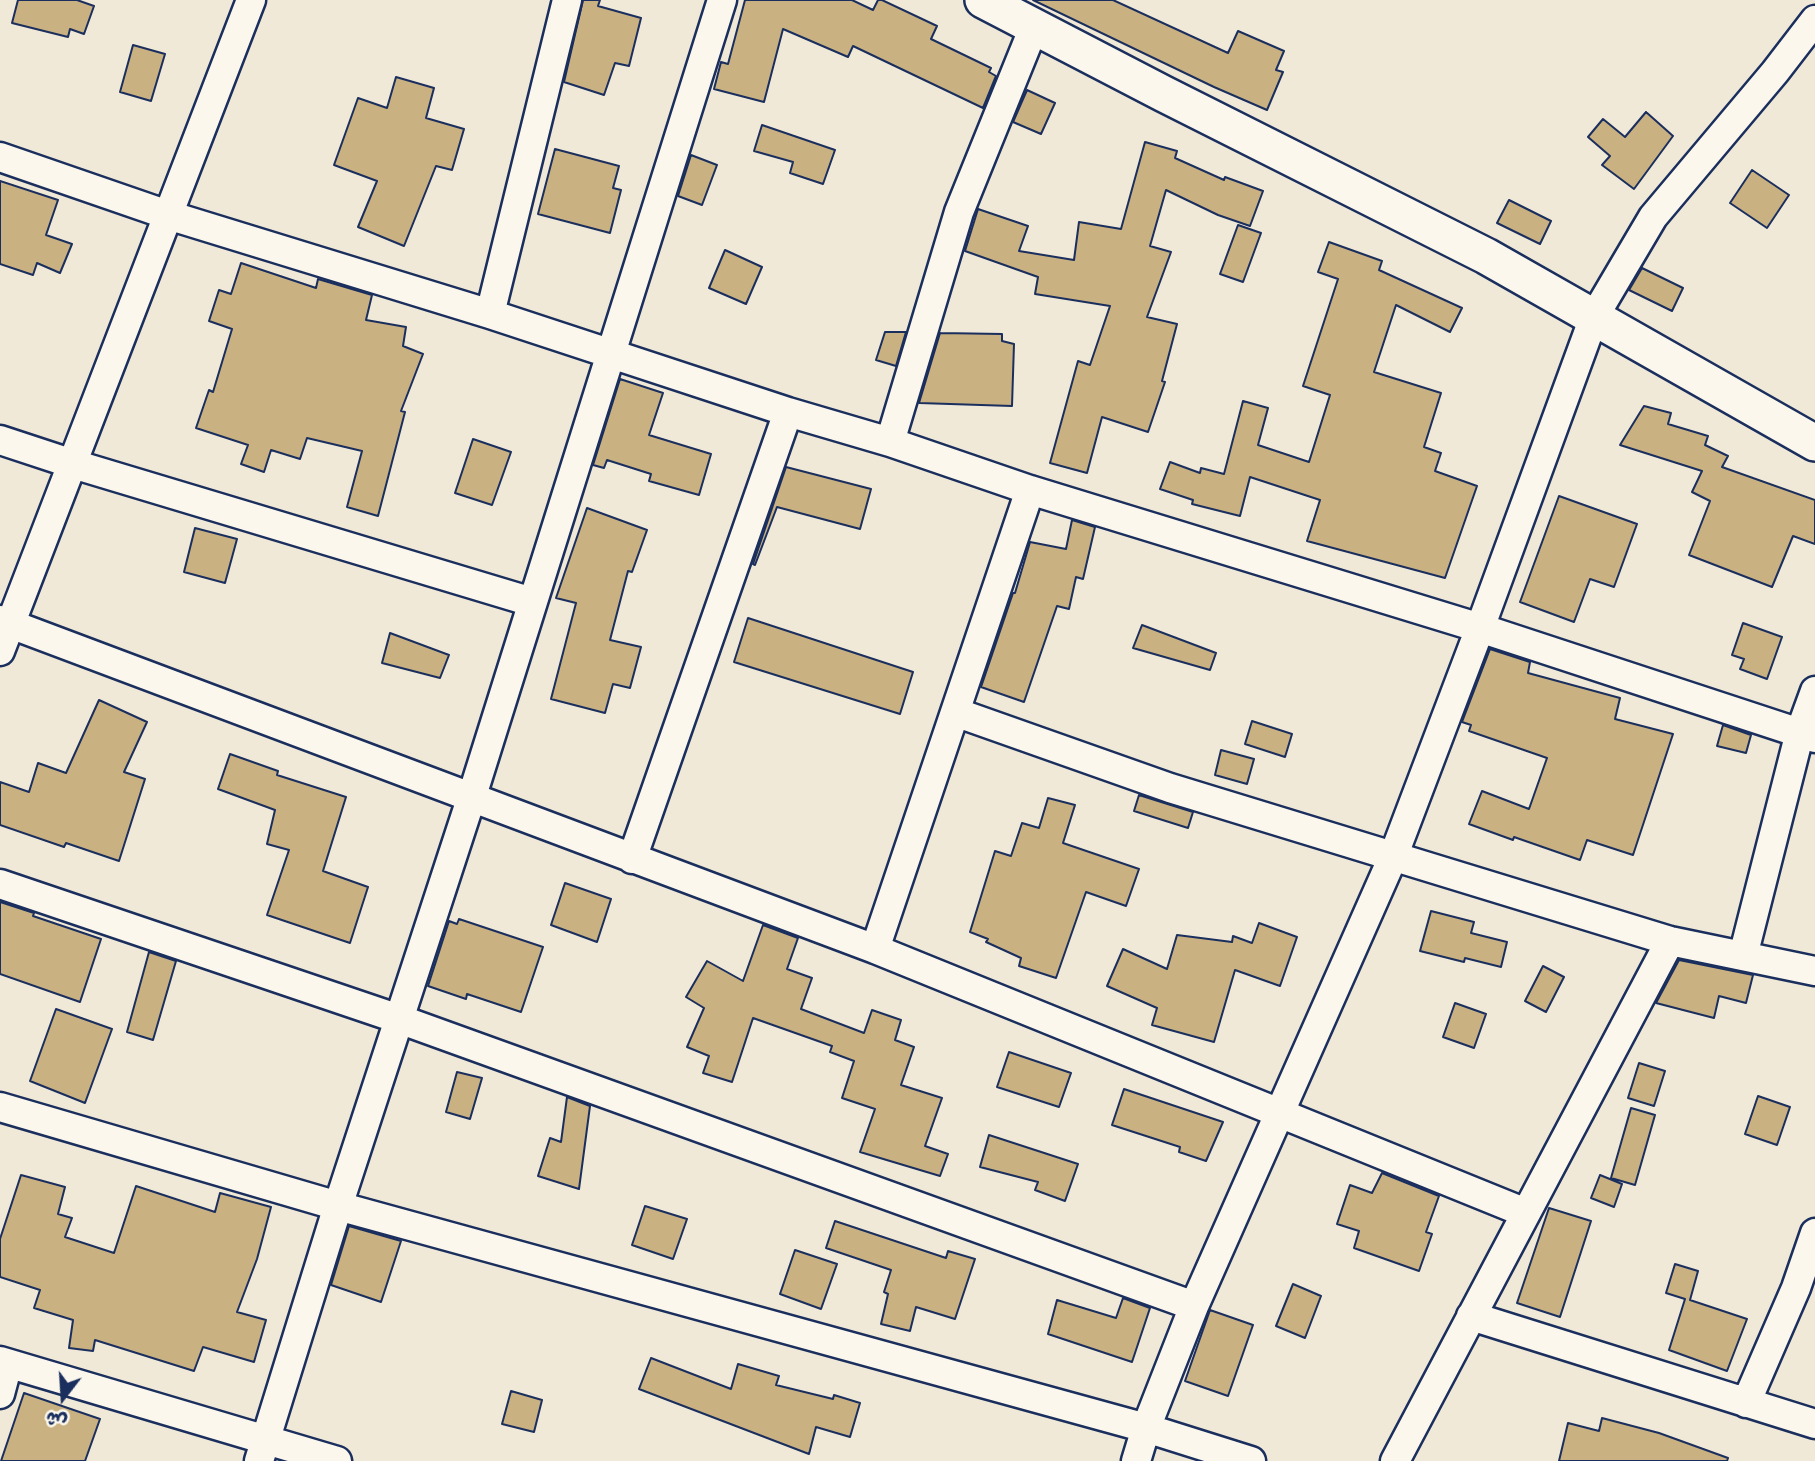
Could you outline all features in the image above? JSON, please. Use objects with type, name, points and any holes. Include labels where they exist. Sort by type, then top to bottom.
[{"type":"street","points":[[0,651],[5,622],[73,464],[251,0]]},
{"type":"street","points":[[490,314],[567,0]]},
{"type":"street","points":[[262,1450],[338,1206],[472,796],[722,0]]},
{"type":"street","points":[[983,0],[1451,238],[1815,443]]},
{"type":"street","points":[[1136,1461],[1146,1428],[1194,1306],[1393,857],[1594,317],[1653,217],[1775,72],[1815,20]]},
{"type":"street","points":[[890,442],[959,212],[1034,27]]},
{"type":"street","points":[[0,158],[168,215],[490,314],[788,412],[890,442],[1030,490],[1480,628],[1808,735]]},
{"type":"street","points":[[632,859],[788,412]]},
{"type":"street","points":[[0,440],[532,601]]},
{"type":"street","points":[[875,949],[1030,490]]},
{"type":"street","points":[[5,622],[875,949],[1526,1213]]},
{"type":"street","points":[[1743,956],[1808,735],[1815,691]]},
{"type":"street","points":[[955,712],[1170,788],[1670,941],[1815,971]]},
{"type":"street","points":[[0,884],[399,1019],[1194,1306]]},
{"type":"street","points":[[1395,1461],[1670,941]]},
{"type":"street","points":[[0,1107],[338,1206],[1146,1428],[1251,1461]]},
{"type":"street","points":[[1746,1403],[1806,1291],[1815,1233]]},
{"type":"street","points":[[1471,1316],[1815,1424]]},
{"type":"street","points":[[0,1394],[4,1362],[262,1450],[337,1461]]},
{"type":"building","points":[[18,0],[77,0],[94,6],[84,34],[70,29],[68,37],[12,23]]},
{"type":"building","points":[[583,0],[600,0],[598,6],[641,18],[629,66],[615,63],[604,95],[564,82]]},
{"type":"building","points":[[745,0],[852,0],[873,10],[878,0],[882,0],[937,26],[931,39],[991,68],[989,72],[996,76],[983,108],[853,46],[848,57],[783,29],[764,102],[714,89],[721,62],[728,64]]},
{"type":"building","points":[[1033,0],[1113,0],[1228,53],[1238,31],[1284,51],[1276,70],[1283,72],[1267,110]]},
{"type":"building","points":[[133,45],[165,54],[151,101],[120,92]]},
{"type":"building","points":[[396,77],[434,88],[426,118],[464,129],[452,170],[436,166],[404,246],[358,227],[377,181],[334,165],[358,98],[387,108]]},
{"type":"building","points":[[1027,90],[1055,103],[1041,134],[1013,122]]},
{"type":"building","points":[[1646,112],[1673,136],[1634,189],[1602,165],[1610,156],[1588,137],[1603,119],[1625,137]]},
{"type":"building","points":[[762,125],[835,150],[823,184],[790,173],[793,162],[754,151]]},
{"type":"building","points":[[1145,142],[1177,151],[1175,158],[1224,180],[1225,177],[1263,191],[1250,226],[1218,215],[1166,190],[1150,246],[1171,252],[1147,317],[1177,324],[1162,381],[1165,382],[1148,432],[1102,417],[1087,473],[1050,463],[1078,361],[1090,365],[1110,306],[1035,294],[1038,277],[965,251],[978,209],[1028,226],[1019,251],[1074,260],[1079,222],[1121,229]]},
{"type":"building","points":[[555,149],[619,166],[613,188],[621,190],[610,233],[538,214]]},
{"type":"building","points":[[691,155],[717,165],[702,205],[678,196]]},
{"type":"building","points":[[1752,170],[1789,195],[1767,228],[1730,203]]},
{"type":"building","points":[[0,181],[58,200],[46,235],[72,244],[60,273],[37,263],[33,275],[0,264]]},
{"type":"building","points":[[1509,200],[1551,221],[1540,244],[1497,223]]},
{"type":"building","points":[[1238,225],[1261,233],[1243,282],[1220,274]]},
{"type":"building","points":[[1329,242],[1382,261],[1379,270],[1462,308],[1450,332],[1396,305],[1374,372],[1441,393],[1424,447],[1441,453],[1435,471],[1477,486],[1445,578],[1307,541],[1320,500],[1250,477],[1240,516],[1192,504],[1193,500],[1160,489],[1170,462],[1200,473],[1201,468],[1224,474],[1243,401],[1268,408],[1258,445],[1309,462],[1330,395],[1303,386],[1338,279],[1318,272]]},
{"type":"building","points":[[725,250],[762,267],[746,304],[709,288]]},
{"type":"building","points":[[241,263],[316,288],[318,279],[372,295],[366,320],[406,327],[403,346],[423,354],[401,411],[405,412],[378,516],[347,507],[362,451],[307,438],[300,459],[271,450],[264,472],[241,464],[248,445],[196,428],[209,390],[213,392],[232,329],[209,321],[219,290],[231,294]]},
{"type":"building","points":[[1642,268],[1683,288],[1672,311],[1629,290]]},
{"type":"building","points":[[885,332],[906,332],[896,366],[876,360]]},
{"type":"building","points":[[940,333],[1002,334],[1002,341],[1014,344],[1012,406],[919,403]]},
{"type":"building","points":[[620,379],[663,393],[649,435],[711,454],[699,495],[649,481],[651,474],[607,460],[604,468],[593,465]]},
{"type":"building","points":[[1644,406],[1671,413],[1668,424],[1708,436],[1705,445],[1728,456],[1722,467],[1815,500],[1815,544],[1793,536],[1772,587],[1689,555],[1710,501],[1692,492],[1702,471],[1620,445]]},
{"type":"building","points":[[473,439],[511,452],[492,505],[455,493]]},
{"type":"building","points":[[786,467],[871,489],[860,529],[777,507],[755,565],[753,564]]},
{"type":"building","points":[[1559,496],[1637,524],[1614,587],[1590,579],[1574,622],[1520,602]]},
{"type":"building","points":[[587,508],[647,530],[632,572],[628,571],[610,640],[641,647],[630,688],[613,684],[605,713],[551,699],[576,603],[556,598]]},
{"type":"building","points":[[1072,520],[1095,527],[1083,579],[1076,577],[1069,609],[1057,606],[1024,702],[981,687],[1015,593],[1030,542],[1066,549]]},
{"type":"building","points":[[195,528],[237,539],[225,583],[184,572]]},
{"type":"building","points":[[748,618],[913,672],[900,714],[734,662]]},
{"type":"building","points":[[1743,623],[1782,637],[1767,679],[1740,669],[1744,659],[1732,655]]},
{"type":"building","points":[[1142,625],[1216,653],[1210,670],[1133,648]]},
{"type":"building","points":[[390,633],[449,655],[440,678],[382,663]]},
{"type":"building","points":[[1490,649],[1530,662],[1528,673],[1620,698],[1615,719],[1673,734],[1633,855],[1587,840],[1580,860],[1469,824],[1482,791],[1529,809],[1547,758],[1469,731],[1471,725],[1462,722]]},
{"type":"building","points":[[99,700],[147,722],[124,772],[145,779],[119,861],[66,843],[64,847],[0,825],[0,782],[29,792],[38,763],[66,773]]},
{"type":"building","points":[[1252,721],[1292,734],[1285,757],[1245,744]]},
{"type":"building","points":[[1723,725],[1751,735],[1746,753],[1717,746]]},
{"type":"building","points":[[1221,750],[1254,759],[1247,784],[1215,775]]},
{"type":"building","points":[[230,754],[278,771],[277,775],[346,797],[323,871],[368,887],[350,943],[267,915],[289,850],[267,844],[275,810],[218,789]]},
{"type":"building","points":[[1139,795],[1193,812],[1188,828],[1134,811]]},
{"type":"building","points":[[1048,798],[1075,805],[1063,843],[1139,869],[1126,906],[1086,892],[1056,978],[1019,966],[1021,958],[970,932],[995,851],[1011,856],[1022,823],[1039,828]]},
{"type":"building","points":[[565,883],[611,899],[597,942],[551,925]]},
{"type":"building","points":[[0,902],[101,939],[80,1002],[0,974]]},
{"type":"building","points":[[1431,911],[1474,922],[1471,933],[1507,942],[1501,967],[1465,958],[1464,962],[1420,951]]},
{"type":"building","points":[[459,919],[543,947],[521,1012],[467,994],[466,999],[428,986],[449,921],[457,924]]},
{"type":"building","points":[[1259,923],[1297,937],[1280,986],[1235,970],[1214,1042],[1152,1025],[1157,1008],[1107,986],[1123,949],[1167,969],[1177,935],[1232,942],[1233,936],[1252,943]]},
{"type":"building","points":[[763,925],[798,938],[787,969],[812,978],[801,1009],[864,1033],[872,1010],[901,1020],[895,1040],[914,1047],[901,1085],[942,1098],[925,1146],[948,1154],[940,1176],[860,1152],[875,1109],[842,1098],[854,1061],[830,1052],[832,1046],[753,1018],[732,1082],[703,1073],[709,1056],[687,1047],[704,1008],[686,997],[707,961],[743,981]]},
{"type":"building","points":[[149,952],[176,961],[153,1040],[127,1032]]},
{"type":"building","points":[[1679,960],[1753,975],[1746,1003],[1719,996],[1714,1018],[1656,1003]]},
{"type":"building","points":[[1543,966],[1564,977],[1546,1012],[1525,1001]]},
{"type":"building","points":[[1455,1003],[1486,1014],[1474,1048],[1443,1037]]},
{"type":"building","points":[[56,1009],[112,1029],[85,1103],[30,1081]]},
{"type":"building","points":[[1009,1052],[1071,1073],[1059,1107],[997,1087]]},
{"type":"building","points":[[1639,1063],[1665,1071],[1654,1106],[1628,1098]]},
{"type":"building","points":[[457,1072],[482,1078],[470,1119],[446,1112]]},
{"type":"building","points":[[1124,1089],[1223,1122],[1206,1161],[1179,1152],[1180,1147],[1112,1125]]},
{"type":"building","points":[[1758,1096],[1790,1107],[1777,1145],[1745,1134]]},
{"type":"building","points":[[567,1097],[590,1106],[579,1189],[538,1176],[550,1138],[561,1142]]},
{"type":"building","points":[[1631,1108],[1655,1115],[1635,1185],[1611,1178]]},
{"type":"building","points":[[989,1135],[1078,1164],[1065,1201],[1035,1190],[1038,1182],[980,1167]]},
{"type":"building","points":[[1382,1173],[1439,1196],[1426,1232],[1432,1234],[1419,1271],[1354,1248],[1359,1231],[1337,1224],[1350,1185],[1372,1193]]},
{"type":"building","points":[[21,1175],[65,1187],[58,1214],[72,1218],[65,1237],[114,1253],[136,1186],[215,1212],[220,1193],[271,1207],[257,1259],[237,1312],[266,1320],[254,1362],[203,1347],[194,1371],[95,1340],[93,1351],[69,1348],[73,1320],[34,1308],[40,1290],[0,1277],[0,1239]]},
{"type":"building","points":[[1600,1175],[1622,1184],[1614,1207],[1591,1198]]},
{"type":"building","points":[[645,1206],[687,1219],[673,1259],[632,1245]]},
{"type":"building","points":[[1549,1208],[1591,1221],[1560,1317],[1517,1303]]},
{"type":"building","points":[[835,1221],[946,1258],[948,1251],[975,1259],[955,1319],[916,1307],[910,1331],[881,1324],[888,1294],[884,1292],[891,1270],[826,1248]]},
{"type":"building","points":[[349,1226],[401,1241],[381,1302],[331,1285]]},
{"type":"building","points":[[795,1250],[837,1264],[821,1309],[780,1294]]},
{"type":"building","points":[[1675,1264],[1698,1271],[1690,1300],[1747,1319],[1727,1371],[1669,1350],[1685,1299],[1666,1293]]},
{"type":"building","points":[[1293,1284],[1321,1296],[1305,1338],[1276,1326]]},
{"type":"building","points":[[1123,1298],[1150,1308],[1132,1362],[1048,1334],[1057,1300],[1116,1318]]},
{"type":"building","points":[[1210,1310],[1253,1325],[1228,1396],[1185,1381]]},
{"type":"building","points":[[651,1358],[731,1389],[738,1364],[779,1376],[776,1385],[833,1399],[834,1395],[860,1403],[850,1437],[816,1427],[809,1454],[639,1389]]},
{"type":"building","points":[[511,1391],[542,1400],[534,1432],[502,1424]]},
{"type":"building","points":[[24,1393],[100,1419],[85,1461],[1,1461]]},
{"type":"building","points":[[1602,1418],[1659,1433],[1728,1458],[1727,1461],[1559,1461],[1568,1423],[1599,1431]]}]
